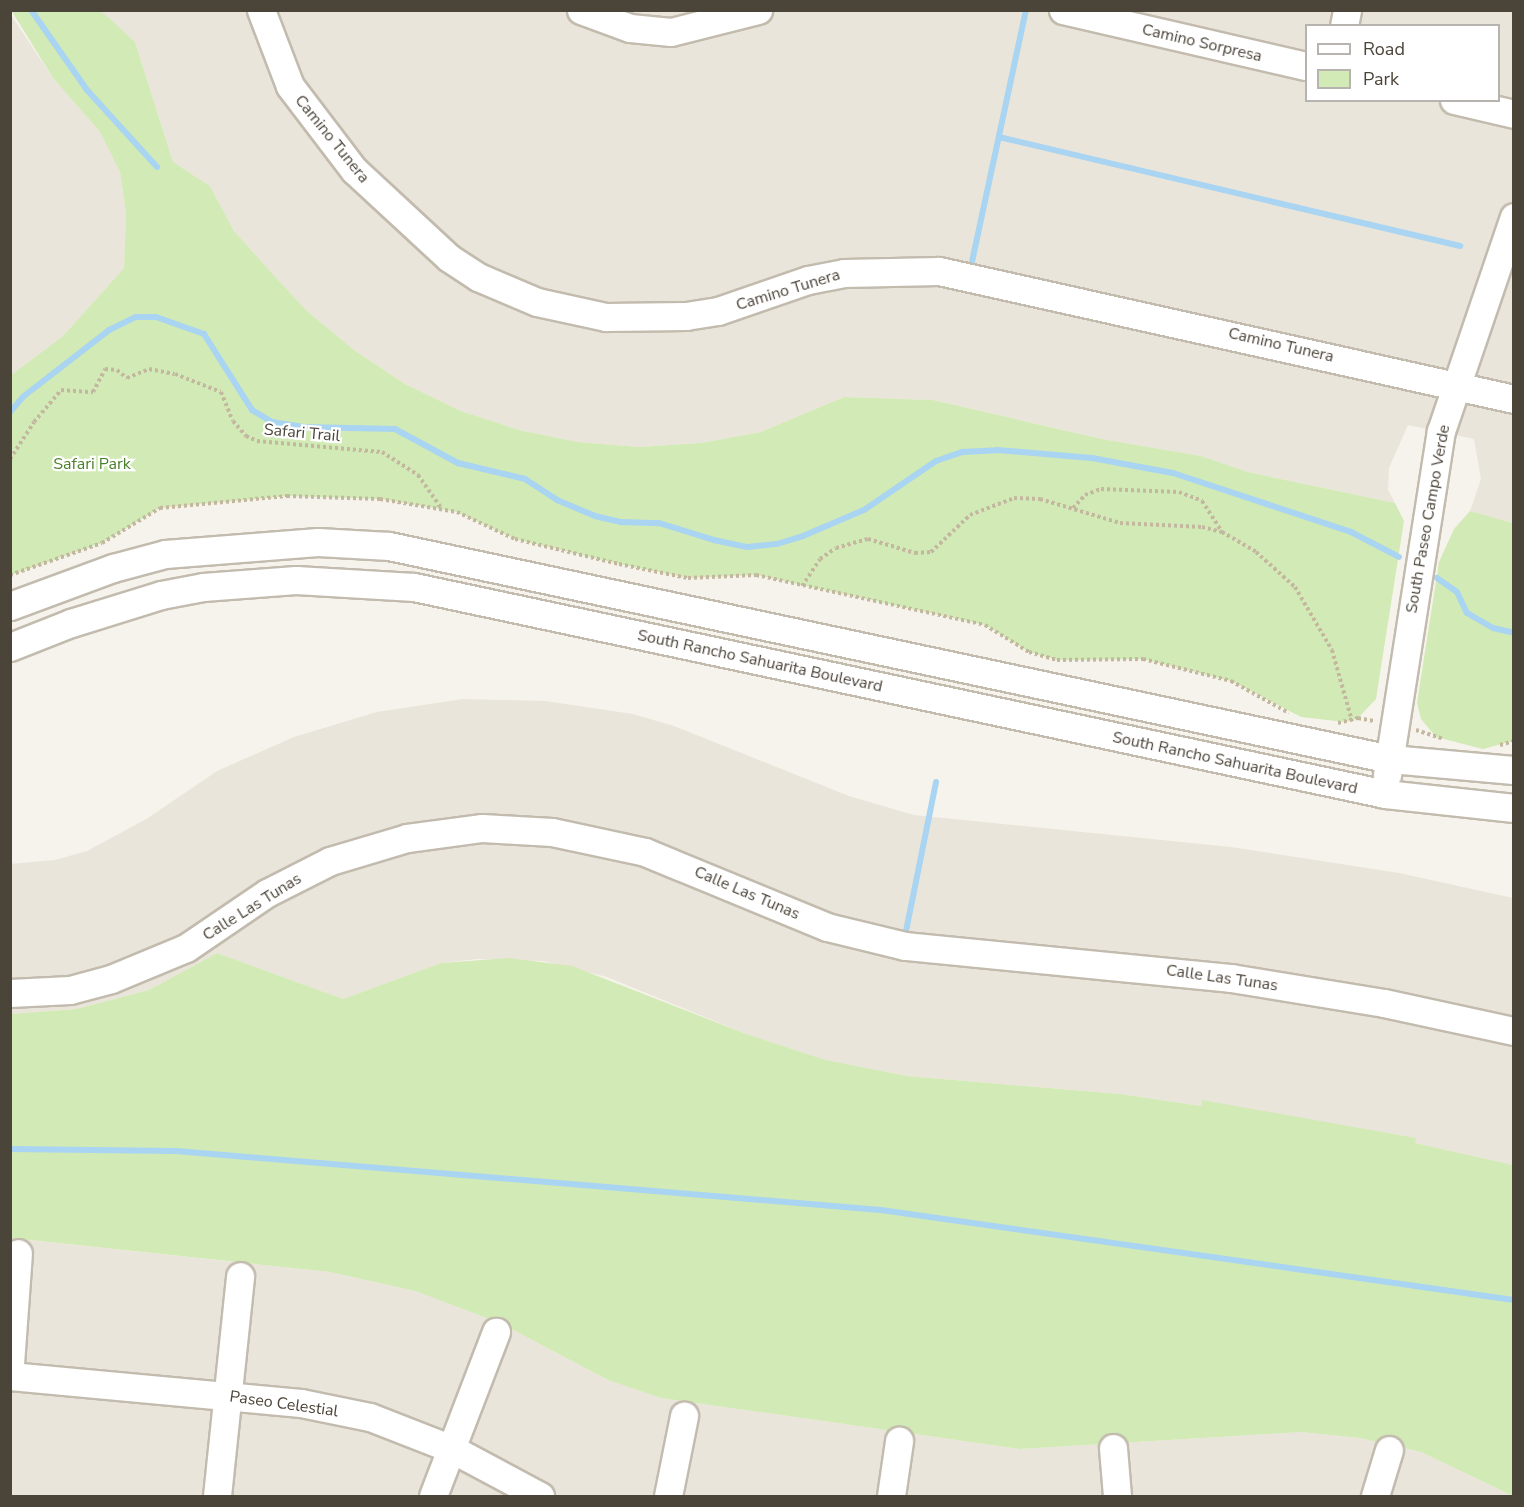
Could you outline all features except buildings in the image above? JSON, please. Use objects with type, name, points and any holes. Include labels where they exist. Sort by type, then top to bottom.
[{"type":"street","name":"Camino Tunera","points":[[261,10],[290,86],[354,170],[448,258],[478,277],[537,302],[606,317],[686,316],[718,311],[808,280],[844,273],[939,271],[1514,399]]},
{"type":"street","points":[[581,10],[630,27],[671,32],[758,10]]},
{"type":"street","name":"Camino Sorpresa","points":[[1063,10],[1305,66]]},
{"type":"street","points":[[1463,102],[1514,114]]},
{"type":"street","name":"South Paseo Campo Verde","points":[[1385,794],[1431,481],[1441,431],[1514,217]]},
{"type":"street","points":[[10,606],[113,568],[165,554],[235,546],[318,542],[389,546],[1389,759],[1514,770]]},
{"type":"street","name":"South Rancho Sahuarita Boulevard","points":[[10,647],[71,622],[161,595],[203,587],[296,580],[414,587],[1385,794],[1514,808]]},
{"type":"street","name":"Calle Las Tunas","points":[[10,993],[70,990],[111,979],[186,948],[267,893],[330,861],[407,838],[482,828],[552,832],[645,852],[827,927],[906,946],[1231,978],[1384,1003],[1514,1031]]},
{"type":"street","points":[[10,1364],[18,1253]]},
{"type":"street","points":[[217,1497],[240,1276]]},
{"type":"street","points":[[433,1497],[496,1332]]},
{"type":"street","name":"Paseo Celestial","points":[[10,1376],[301,1403],[370,1417],[452,1449],[540,1497]]},
{"type":"street","points":[[668,1497],[684,1416]]},
{"type":"street","points":[[891,1497],[898,1440]]},
{"type":"street","points":[[1113,1448],[1117,1497]]},
{"type":"street","points":[[1376,1497],[1389,1450]]},
{"type":"path","name":"Safari Trail","points":[[10,459],[34,422],[61,390],[93,392],[105,369],[117,370],[127,378],[149,369],[175,374],[221,392],[233,421],[246,436],[257,441],[382,452],[418,475],[441,508]]},
{"type":"path","points":[[1072,508],[1085,495],[1101,489],[1179,492],[1202,501],[1222,532]]},
{"type":"path","points":[[802,586],[819,559],[861,540],[874,539],[924,553],[938,548],[970,515],[1000,501],[1026,497],[1120,523],[1202,527],[1222,532],[1266,559],[1305,600],[1338,665],[1352,721]]},
{"type":"shaded area","points":[[99,11],[1513,11],[1513,523],[1470,511],[1481,479],[1474,439],[1408,425],[1389,468],[1388,490],[1395,503],[1248,472],[1201,456],[1102,439],[933,400],[844,397],[761,432],[701,443],[639,447],[578,442],[519,430],[461,411],[405,384],[354,350],[307,311],[234,231],[210,186],[173,162],[135,42]]},
{"type":"shaded area","points":[[11,15],[53,78],[100,132],[120,172],[126,213],[124,268],[63,336],[11,375]]},
{"type":"shaded area","points":[[463,699],[545,701],[633,714],[674,726],[849,796],[914,815],[1231,847],[1399,873],[1513,898],[1513,1165],[1414,1143],[1415,1138],[1202,1101],[1201,1106],[1120,1094],[907,1076],[826,1060],[746,1034],[607,977],[543,961],[477,959],[441,963],[343,999],[217,953],[149,990],[76,1009],[11,1014],[10,864],[55,860],[87,851],[148,818],[217,771],[294,737],[377,712]]},
{"type":"shaded area","points":[[10,1238],[330,1272],[415,1291],[500,1323],[608,1380],[661,1398],[1020,1449],[1301,1432],[1360,1438],[1421,1452],[1513,1496],[11,1496]]},
{"type":"green space","name":"Safari Park","points":[[11,10],[99,11],[108,17],[135,42],[173,162],[210,186],[234,231],[307,311],[354,350],[405,384],[461,411],[519,430],[578,442],[639,447],[701,443],[761,432],[844,397],[933,400],[1102,439],[1201,456],[1248,472],[1395,503],[1404,521],[1376,699],[1358,718],[1345,722],[1301,717],[1231,681],[1143,659],[1057,660],[1029,652],[985,625],[756,575],[688,578],[619,564],[515,539],[457,512],[380,499],[287,496],[160,508],[102,543],[11,575],[11,375],[63,336],[124,268],[126,213],[120,172],[100,132],[53,78]]},
{"type":"green space","points":[[1470,511],[1513,523],[1513,741],[1483,749],[1436,737],[1421,719],[1417,703],[1439,562],[1454,529]]},
{"type":"green space","points":[[217,953],[343,999],[441,963],[509,958],[572,966],[746,1034],[826,1060],[907,1076],[1120,1094],[1201,1106],[1202,1100],[1416,1138],[1415,1143],[1513,1165],[1513,1496],[1421,1452],[1360,1438],[1301,1432],[1020,1449],[661,1398],[608,1380],[500,1323],[415,1291],[330,1272],[11,1238],[10,1014],[76,1009],[149,990]]},
{"type":"waterway","points":[[31,10],[87,90],[157,167]]},
{"type":"waterway","points":[[970,271],[1026,10]]},
{"type":"waterway","points":[[999,137],[1460,246]]},
{"type":"waterway","points":[[10,412],[24,396],[109,330],[136,317],[156,317],[204,334],[252,410],[272,422],[304,427],[395,429],[458,463],[525,479],[557,500],[595,516],[622,522],[659,523],[714,540],[747,547],[777,544],[803,536],[864,510],[936,461],[962,452],[997,450],[1092,458],[1173,473],[1351,532],[1399,557]]},
{"type":"waterway","points":[[1437,578],[1457,592],[1467,613],[1493,628],[1514,633]]},
{"type":"waterway","points":[[906,931],[936,782]]},
{"type":"waterway","points":[[10,1149],[176,1151],[881,1210],[1514,1300]]}]
